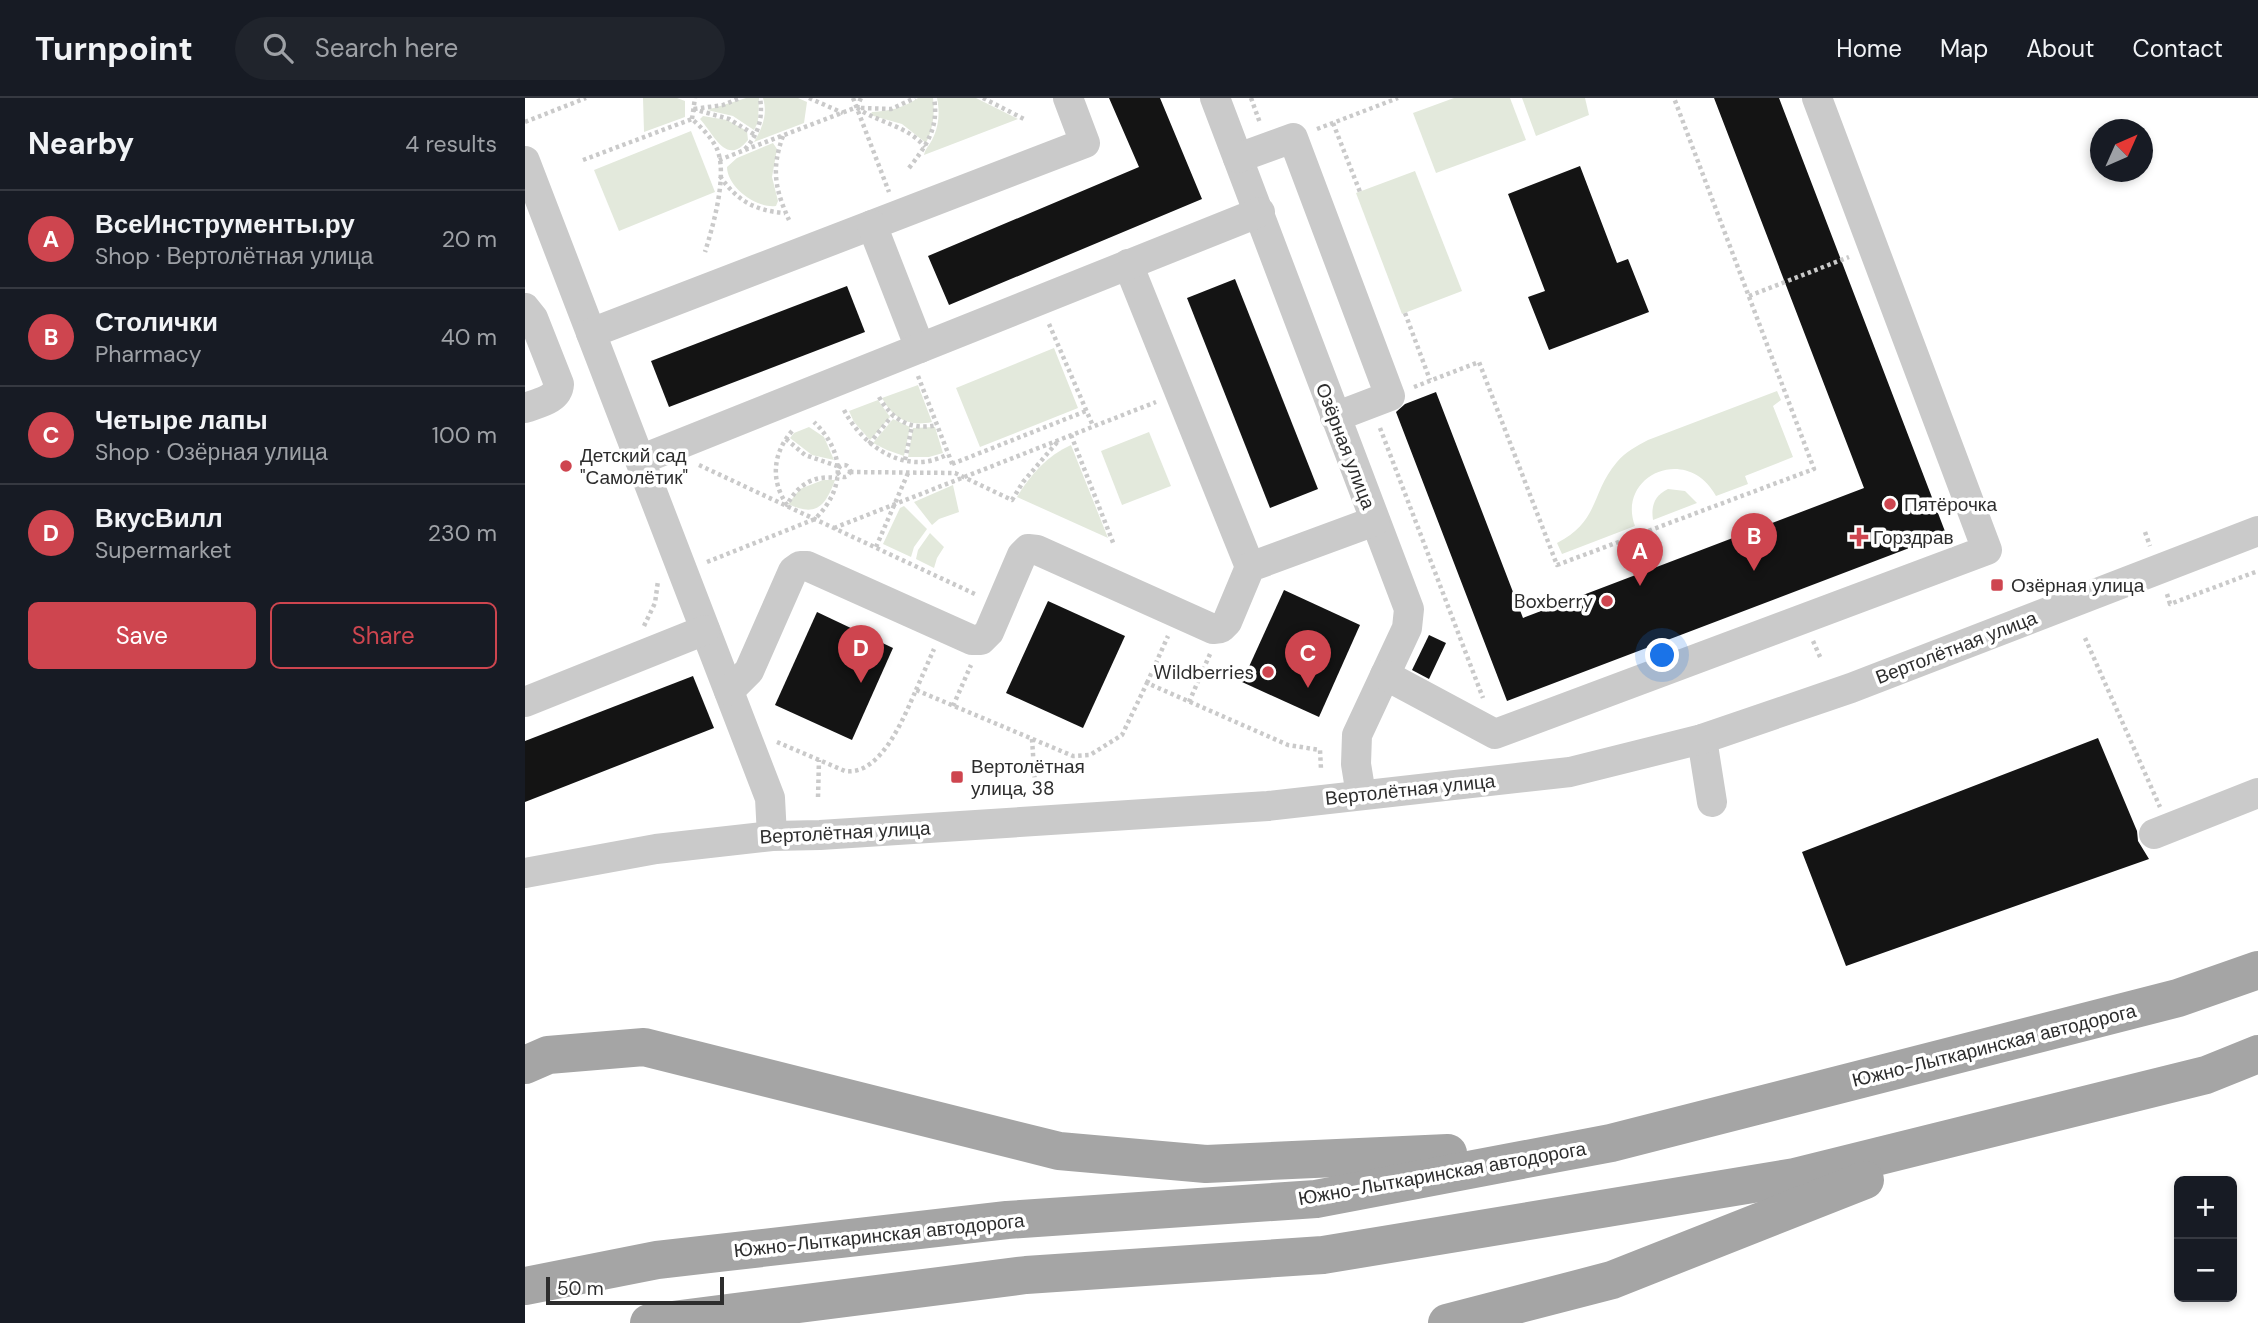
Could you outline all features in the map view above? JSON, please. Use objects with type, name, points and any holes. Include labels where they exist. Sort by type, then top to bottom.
[{"type":"main road","name":"Южно-Лыткаринская автодорога","points":[[525,1286],[657,1260],[1007,1220],[1316,1199],[1611,1143],[2178,998],[2258,970]]},
{"type":"main road","points":[[525,1066],[548,1055],[644,1047],[1059,1151],[1206,1164],[1351,1159],[1611,1143]]},
{"type":"main road","points":[[649,1323],[1026,1275],[1323,1255],[1795,1177],[2206,1075],[2258,1054]]},
{"type":"main road","points":[[1447,1323],[1612,1280],[2009,1124]]},
{"type":"street","points":[[591,333],[1086,143],[1068,98]]},
{"type":"street","name":"Озёрная улица","points":[[1215,98],[1409,609],[1407,628],[1357,735],[1356,764],[1361,795]]},
{"type":"street","points":[[1385,675],[1495,734],[1987,550],[1817,98]]},
{"type":"street","points":[[1238,158],[1293,138],[1352,292],[1390,396],[1335,417]]},
{"type":"street","points":[[525,161],[531,192],[591,333],[654,455],[671,574],[705,630],[743,727],[770,798],[772,836]]},
{"type":"street","points":[[654,455],[1260,212]]},
{"type":"street","points":[[885,220],[914,350]]},
{"type":"street","points":[[729,691],[749,671],[793,571],[800,566],[807,566],[972,640],[981,640],[989,632],[1022,555],[1028,549],[1037,550],[1213,629],[1221,628],[1227,622],[1251,567],[1128,264]]},
{"type":"street","points":[[525,308],[533,318],[559,384],[559,391],[554,397],[525,408]]},
{"type":"street","points":[[1251,567],[1375,521]]},
{"type":"street","name":"Вертолётная улица","points":[[525,873],[656,849],[772,836],[1268,806],[1570,772],[1703,739],[1851,688],[2258,531]]},
{"type":"street","points":[[525,702],[705,630]]},
{"type":"street","points":[[1703,739],[1712,802]]},
{"type":"street","points":[[2162,830],[2258,793]]},
{"type":"path","points":[[525,122],[586,98]]},
{"type":"path","points":[[692,119],[695,98]]},
{"type":"path","points":[[693,109],[723,105],[740,98]]},
{"type":"path","points":[[743,150],[755,135],[760,122],[760,98]]},
{"type":"path","points":[[809,98],[843,113]]},
{"type":"path","points":[[853,98],[885,220]]},
{"type":"path","points":[[857,107],[861,98]]},
{"type":"path","points":[[719,160],[857,107],[891,109],[915,98]]},
{"type":"path","points":[[909,167],[925,147],[935,125],[935,98]]},
{"type":"path","points":[[983,98],[1026,120]]},
{"type":"path","points":[[1405,390],[1479,362],[1557,565],[1814,468],[1674,98]]},
{"type":"path","points":[[857,107],[870,117],[891,123],[925,147]]},
{"type":"path","points":[[693,109],[729,119],[755,135]]},
{"type":"path","points":[[583,160],[692,119]]},
{"type":"path","points":[[692,119],[717,150],[719,160],[717,210],[705,252]]},
{"type":"path","points":[[1333,122],[1360,192]]},
{"type":"path","points":[[783,136],[775,179],[789,220]]},
{"type":"path","points":[[719,175],[740,199],[769,212],[786,213]]},
{"type":"path","points":[[1749,296],[1873,247]]},
{"type":"path","points":[[1038,300],[1093,426]]},
{"type":"path","points":[[1405,313],[1430,380]]},
{"type":"path","points":[[914,350],[955,473]]},
{"type":"path","points":[[834,528],[1180,392]]},
{"type":"path","points":[[879,397],[893,416],[912,426],[937,425]]},
{"type":"path","points":[[844,411],[851,424],[869,444],[885,454],[905,460],[930,460],[948,454]]},
{"type":"path","points":[[952,464],[1086,411]]},
{"type":"path","points":[[869,444],[893,416]]},
{"type":"path","points":[[814,422],[834,449],[843,477],[850,472],[955,473],[1012,500],[1023,482],[1059,439]]},
{"type":"path","points":[[1378,424],[1485,705]]},
{"type":"path","points":[[905,460],[912,426]]},
{"type":"path","points":[[787,505],[781,496],[776,477],[777,457],[792,431]]},
{"type":"path","points":[[1071,435],[1114,545]]},
{"type":"path","points":[[786,439],[805,455],[838,468]]},
{"type":"path","points":[[654,455],[787,505],[1000,606]]},
{"type":"path","points":[[838,468],[845,465],[850,472]]},
{"type":"path","points":[[643,629],[671,574],[815,519],[830,502],[838,468]]},
{"type":"path","points":[[876,547],[908,473]]},
{"type":"path","points":[[787,505],[792,496],[807,482],[827,477],[837,478]]},
{"type":"path","points":[[2170,604],[2258,571]]},
{"type":"path","points":[[916,690],[1073,756],[1090,755],[1122,735],[1178,613]]},
{"type":"path","points":[[743,727],[845,771],[862,769],[892,742],[944,628]]},
{"type":"path","points":[[1189,702],[1221,628]]},
{"type":"path","points":[[2085,638],[2162,830]]},
{"type":"path","points":[[953,706],[981,640]]},
{"type":"path","points":[[1147,683],[1288,745],[1320,750],[1321,769]]},
{"type":"path","points":[[1033,739],[1035,784]]},
{"type":"path","points":[[818,797],[819,760]]},
{"type":"shaded area","points":[[643,98],[677,98],[685,101],[685,117],[644,132]]},
{"type":"shaded area","points":[[746,98],[759,98],[758,122],[754,130],[733,116],[707,110]]},
{"type":"shaded area","points":[[763,98],[798,98],[807,102],[804,123],[754,142],[763,121]]},
{"type":"shaded area","points":[[918,98],[933,98],[933,121],[926,143],[902,124],[870,115],[872,112],[902,107]]},
{"type":"shaded area","points":[[937,98],[976,98],[1018,119],[924,155],[937,125]]},
{"type":"shaded area","points":[[1454,98],[1510,98],[1526,140],[1436,173],[1413,113]]},
{"type":"shaded area","points":[[1522,98],[1585,98],[1589,115],[1536,136]]},
{"type":"shaded area","points":[[703,116],[727,120],[747,131],[748,140],[733,150],[727,149],[700,119]]},
{"type":"shaded area","points":[[691,131],[715,192],[619,231],[594,170]]},
{"type":"shaded area","points":[[773,143],[777,149],[772,177],[778,201],[776,206],[768,206],[752,200],[737,189],[728,175],[727,167],[737,158]]},
{"type":"shaded area","points":[[1415,171],[1462,291],[1402,314],[1356,193]]},
{"type":"shaded area","points":[[1054,348],[1078,408],[980,447],[956,388]]},
{"type":"shaded area","points":[[918,385],[932,422],[903,420],[891,411],[882,398]]},
{"type":"shaded area","points":[[1777,391],[1781,400],[1773,406],[1793,457],[1745,476],[1748,484],[1716,496],[1703,480],[1688,471],[1673,469],[1658,472],[1645,481],[1636,493],[1632,508],[1635,526],[1562,554],[1557,543],[1571,534],[1588,516],[1609,473],[1627,452],[1648,440]]},
{"type":"shaded area","points":[[878,400],[890,417],[870,440],[854,422],[849,411]]},
{"type":"shaded area","points":[[893,419],[910,427],[904,456],[873,443]]},
{"type":"shaded area","points":[[809,427],[824,437],[834,460],[812,455],[790,438],[794,433]]},
{"type":"shaded area","points":[[935,427],[943,453],[929,457],[908,457],[913,428]]},
{"type":"shaded area","points":[[1149,432],[1171,486],[1122,505],[1101,451]]},
{"type":"shaded area","points":[[1071,445],[1108,538],[1017,497],[1040,466]]},
{"type":"shaded area","points":[[823,480],[835,480],[827,497],[818,507],[806,510],[788,504],[800,489]]},
{"type":"shaded area","points":[[953,485],[959,512],[939,519],[932,525],[914,502]]},
{"type":"shaded area","points":[[1668,489],[1685,491],[1697,503],[1653,520],[1654,502]]},
{"type":"shaded area","points":[[904,506],[927,529],[914,547],[911,557],[883,544],[900,508]]},
{"type":"shaded area","points":[[930,533],[944,547],[934,568],[916,559],[918,550]]},
{"type":"building","points":[[1109,98],[1160,98],[1202,199],[949,305],[928,256],[1139,167]]},
{"type":"building","points":[[1714,98],[1779,98],[1946,534],[1507,701],[1396,412],[1405,404],[1436,392],[1523,618],[1864,488]]},
{"type":"building","points":[[1580,166],[1617,263],[1628,259],[1649,312],[1549,350],[1528,297],[1545,291],[1508,194]]},
{"type":"building","points":[[1235,279],[1318,489],[1270,508],[1187,298]]},
{"type":"building","points":[[847,286],[865,332],[669,407],[651,361]]},
{"type":"building","points":[[1284,590],[1360,625],[1319,717],[1242,682]]},
{"type":"building","points":[[1048,601],[1125,636],[1083,728],[1006,693]]},
{"type":"building","points":[[817,612],[893,648],[852,740],[775,705]]},
{"type":"building","points":[[1429,635],[1446,643],[1429,679],[1412,670]]},
{"type":"building","points":[[693,676],[714,728],[525,802],[525,741]]},
{"type":"building","points":[[2098,738],[2137,831],[2138,841],[2149,859],[1846,966],[1802,852]]},
{"type":"place","name":"Детский сад \"Самолётик\"","points":[[566,466]]},
{"type":"place","name":"Пятёрочка","points":[[1890,504]]},
{"type":"place","name":"Горздрав","points":[[1859,537]]},
{"type":"place","name":"Столички","points":[[1754,571]]},
{"type":"place","name":"Озёрная улица","points":[[1997,585]]},
{"type":"place","name":"ВсеИнструменты.ру","points":[[1640,586]]},
{"type":"place","name":"Boxberry","points":[[1607,601]]},
{"type":"place","name":"Wildberries","points":[[1268,672]]},
{"type":"place","name":"ВкусВилл","points":[[861,683]]},
{"type":"place","name":"Четыре лапы","points":[[1308,688]]},
{"type":"place","name":"Вертолётная улица, 38","points":[[957,777]]}]
